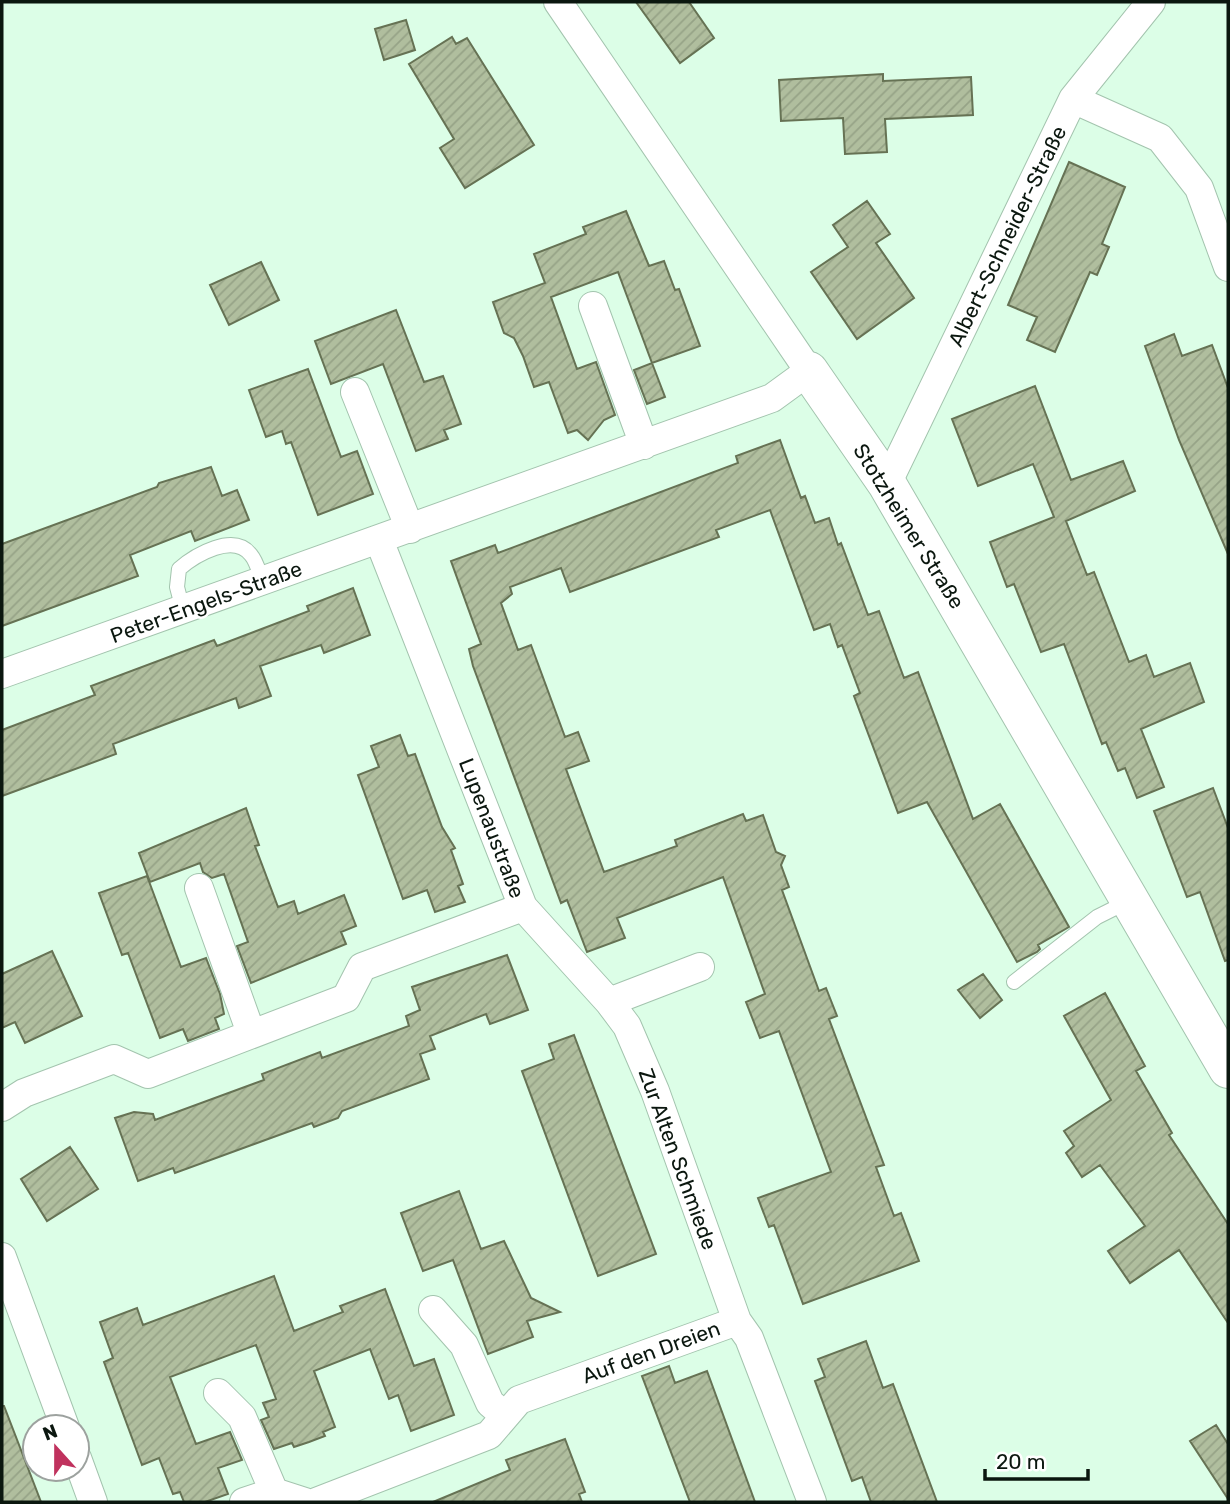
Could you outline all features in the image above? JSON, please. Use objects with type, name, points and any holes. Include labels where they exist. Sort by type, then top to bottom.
[{"type":"street","name":"Stotzheimer Straße","points":[[558,2],[887,484],[1228,1069]]},
{"type":"street","name":"Albert-Schneider-Straße","points":[[887,484],[1073,99],[1151,2]]},
{"type":"street","points":[[1073,99],[1160,138],[1199,188],[1228,267]]},
{"type":"street","points":[[593,306],[644,446]]},
{"type":"street","name":"Peter-Engels-Straße","points":[[2,674],[772,398],[809,371]]},
{"type":"street","points":[[355,391],[410,529]]},
{"type":"street","name":"Lupenaustraße","points":[[2,1107],[24,1093],[114,1059],[148,1074],[251,1032],[346,998],[362,967],[523,907],[379,540]]},
{"type":"street","points":[[199,888],[251,1032]]},
{"type":"street","name":"Zur Alten Schmiede","points":[[523,907],[609,1002],[627,1026],[655,1091],[737,1321]]},
{"type":"street","points":[[609,1002],[701,967]]},
{"type":"street","points":[[2,1257],[60,1413]]},
{"type":"street","points":[[433,1310],[464,1345],[490,1403],[504,1415]]},
{"type":"street","name":"Auf den Dreien","points":[[316,1502],[489,1435],[519,1400],[737,1321],[749,1338],[812,1502]]},
{"type":"street","points":[[218,1393],[242,1417],[274,1492]]},
{"type":"street","points":[[86,1483],[93,1502]]},
{"type":"street","points":[[244,1502],[274,1492],[305,1502]]},
{"type":"lane","points":[[183,610],[177,587],[179,569],[209,550],[230,546],[244,549],[252,556],[263,582]]},
{"type":"lane","points":[[1014,982],[1097,917],[1130,901]]},
{"type":"building","points":[[636,2],[689,2],[714,38],[680,63]]},
{"type":"building","points":[[406,20],[415,50],[384,60],[375,29]]},
{"type":"building","points":[[452,37],[456,44],[467,38],[534,145],[465,188],[440,148],[454,139],[409,64]]},
{"type":"building","points":[[883,74],[883,81],[971,77],[973,115],[885,119],[887,152],[845,154],[843,118],[781,121],[779,80]]},
{"type":"building","points":[[1069,162],[1125,187],[1102,244],[1109,247],[1097,275],[1090,272],[1055,352],[1027,340],[1037,317],[1008,305]]},
{"type":"building","points":[[867,201],[890,234],[876,243],[914,298],[857,339],[811,272],[848,247],[833,225]]},
{"type":"building","points":[[626,211],[649,266],[664,261],[675,290],[679,289],[700,346],[652,363],[618,272],[551,297],[577,369],[596,362],[615,415],[604,420],[588,440],[577,430],[568,433],[549,382],[534,387],[514,338],[504,333],[493,302],[545,283],[534,254],[586,234],[583,227]]},
{"type":"building","points":[[261,262],[279,300],[229,325],[210,285]]},
{"type":"building","points":[[396,310],[424,382],[443,376],[461,424],[444,430],[448,439],[416,451],[383,364],[331,384],[315,341]]},
{"type":"building","points":[[1174,334],[1182,356],[1212,345],[1228,388],[1228,554],[1179,440],[1145,346]]},
{"type":"building","points":[[652,363],[665,397],[647,404],[634,370]]},
{"type":"building","points":[[308,369],[341,457],[357,451],[373,494],[318,515],[291,442],[286,444],[282,431],[266,437],[249,390]]},
{"type":"building","points":[[1035,386],[1071,480],[1123,461],[1135,491],[1066,521],[1087,575],[1094,572],[1129,662],[1146,655],[1154,677],[1190,663],[1204,702],[1141,729],[1164,787],[1137,798],[1125,768],[1118,771],[1106,742],[1102,744],[1064,644],[1041,652],[1014,584],[1007,587],[990,542],[1054,517],[1033,464],[978,486],[952,419]]},
{"type":"building","points":[[780,440],[801,498],[805,496],[815,523],[829,518],[868,615],[879,611],[904,678],[918,672],[973,819],[1000,804],[1069,927],[1038,945],[1040,949],[1037,952],[1017,962],[927,802],[898,813],[854,696],[860,693],[842,645],[838,647],[830,624],[814,630],[770,510],[716,530],[719,537],[570,592],[561,568],[510,587],[512,594],[501,603],[518,650],[531,645],[565,737],[578,732],[589,761],[566,769],[604,872],[677,846],[675,840],[743,814],[746,821],[763,815],[776,852],[785,856],[781,865],[789,887],[782,890],[819,991],[826,988],[837,1016],[829,1019],[884,1165],[876,1167],[894,1216],[901,1213],[919,1261],[803,1304],[774,1225],[769,1227],[758,1198],[831,1172],[779,1031],[760,1038],[746,1002],[765,994],[723,877],[617,918],[625,938],[587,952],[567,900],[561,903],[473,666],[469,649],[481,644],[451,561],[495,545],[498,553],[738,463],[736,456]]},
{"type":"building","points":[[211,467],[222,496],[237,490],[249,520],[195,541],[191,531],[130,555],[138,576],[2,626],[2,544],[157,487],[159,483]]},
{"type":"building","points":[[353,588],[370,635],[324,653],[321,645],[260,666],[271,696],[239,708],[236,698],[174,721],[113,744],[116,754],[2,796],[2,730],[95,695],[91,686],[214,640],[217,646],[309,611],[307,606]]},
{"type":"building","points":[[400,735],[408,756],[415,754],[442,827],[455,848],[451,850],[463,884],[458,886],[465,902],[435,912],[427,890],[403,899],[358,775],[379,767],[371,746]]},
{"type":"building","points":[[1213,788],[1228,828],[1228,960],[1225,961],[1200,892],[1187,897],[1154,811]]},
{"type":"building","points":[[246,808],[259,845],[255,846],[278,907],[294,901],[298,914],[344,895],[356,926],[341,932],[346,944],[251,983],[237,946],[248,942],[224,874],[212,878],[203,872],[200,863],[150,882],[139,853]]},
{"type":"building","points":[[147,876],[181,967],[206,958],[220,994],[224,1014],[215,1018],[219,1029],[188,1041],[183,1029],[160,1038],[128,953],[122,955],[99,893]]},
{"type":"building","points":[[52,951],[82,1016],[25,1043],[15,1022],[2,1028],[2,974]]},
{"type":"building","points":[[507,955],[528,1010],[490,1024],[486,1014],[430,1036],[435,1049],[420,1054],[429,1079],[342,1111],[338,1118],[314,1127],[312,1123],[175,1173],[173,1168],[138,1181],[115,1118],[134,1112],[153,1114],[155,1120],[264,1080],[262,1074],[320,1052],[322,1058],[409,1026],[406,1016],[420,1010],[412,987]]},
{"type":"building","points":[[983,974],[1002,1000],[980,1018],[958,990]]},
{"type":"building","points":[[1105,993],[1145,1066],[1136,1071],[1172,1133],[1169,1135],[1228,1224],[1228,1323],[1179,1250],[1130,1283],[1108,1251],[1145,1226],[1100,1165],[1082,1177],[1066,1153],[1074,1146],[1064,1131],[1111,1100],[1064,1016]]},
{"type":"building","points":[[574,1035],[656,1254],[598,1276],[522,1071],[554,1059],[549,1044]]},
{"type":"building","points":[[70,1147],[98,1189],[47,1221],[21,1179]]},
{"type":"building","points":[[459,1191],[481,1249],[504,1241],[531,1298],[560,1312],[527,1321],[533,1337],[488,1354],[453,1260],[423,1271],[401,1213]]},
{"type":"building","points":[[274,1276],[294,1331],[343,1312],[340,1306],[385,1289],[414,1366],[434,1359],[454,1415],[411,1431],[398,1395],[389,1399],[370,1349],[314,1371],[335,1427],[323,1432],[325,1436],[309,1442],[294,1447],[292,1443],[274,1449],[261,1420],[269,1417],[263,1403],[276,1399],[256,1345],[170,1377],[196,1444],[230,1432],[242,1460],[218,1468],[228,1494],[205,1502],[184,1502],[180,1492],[173,1494],[159,1458],[142,1465],[104,1362],[113,1358],[100,1322],[137,1308],[143,1325]]},
{"type":"building","points":[[866,1341],[883,1388],[893,1384],[937,1502],[871,1502],[862,1477],[852,1481],[815,1381],[825,1377],[818,1359]]},
{"type":"building","points":[[669,1366],[675,1383],[707,1371],[755,1502],[690,1502],[642,1376]]},
{"type":"building","points":[[4,1406],[21,1450],[21,1483],[34,1483],[41,1502],[2,1502]]},
{"type":"building","points":[[1216,1425],[1228,1444],[1228,1499],[1190,1441]]},
{"type":"building","points":[[565,1439],[585,1492],[579,1494],[582,1502],[433,1502],[510,1470],[506,1460]]}]
